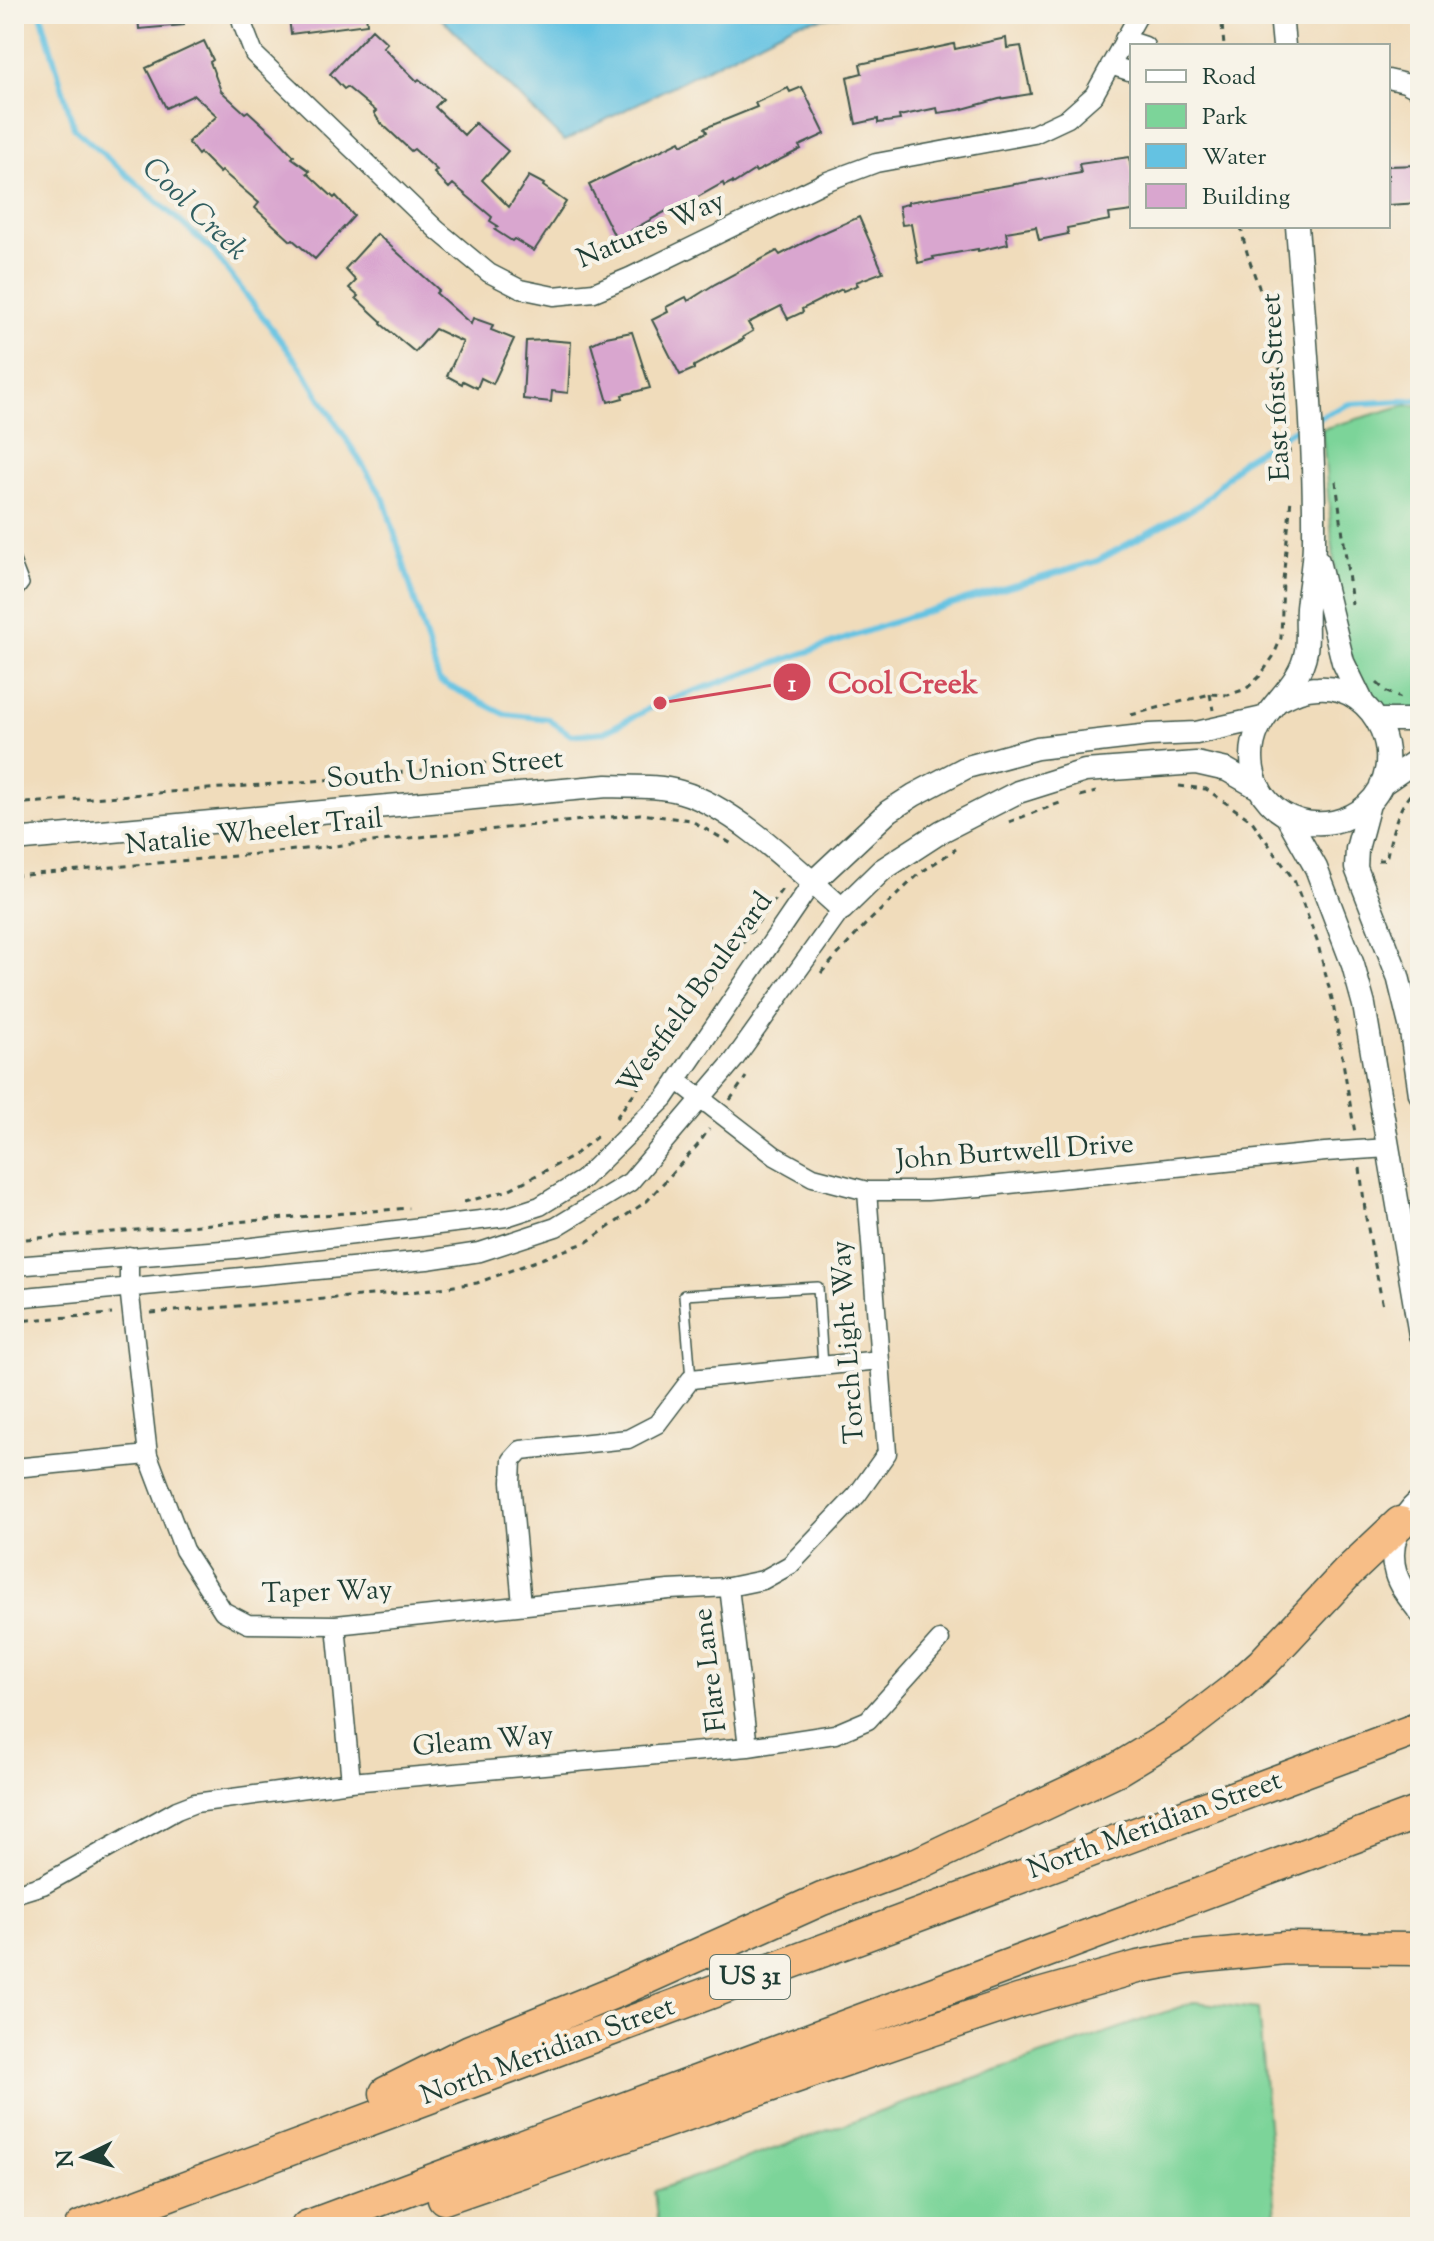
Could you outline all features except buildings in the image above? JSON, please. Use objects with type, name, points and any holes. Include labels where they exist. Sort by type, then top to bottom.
[{"type":"highway","points":[[167,2194],[470,2051],[617,1991],[822,1899],[917,1864],[1118,1769],[1179,1732],[1232,1691],[1410,1511]]},
{"type":"highway","name":"North Meridian Street","points":[[81,2227],[1420,1728]]},
{"type":"highway","points":[[307,2227],[1420,1812]]},
{"type":"highway","points":[[353,2227],[931,2030],[1102,1977],[1184,1958],[1242,1951],[1285,1948],[1420,1949]]},
{"type":"street","name":"Natures Way","points":[[241,14],[254,54],[437,230],[489,273],[520,289],[554,296],[594,292],[825,182],[876,163],[1034,134],[1068,118],[1094,95],[1139,14]]},
{"type":"street","points":[[1281,14],[1284,44]]},
{"type":"street","points":[[1124,39],[1139,44]]},
{"type":"street","points":[[1110,65],[1130,71]]},
{"type":"street","points":[[1390,79],[1420,91]]},
{"type":"street","name":"East 161st Street","points":[[1271,709],[1300,667],[1306,651],[1314,545],[1312,442],[1297,228]]},
{"type":"street","name":"East 161st Street","points":[[1314,545],[1343,662],[1363,703]]},
{"type":"street","points":[[1420,758],[1375,794],[1351,817],[1329,824],[1307,823],[1286,815],[1271,804],[1253,772],[1252,753],[1255,734],[1271,709],[1299,690],[1321,687],[1343,691],[1363,703],[1378,720],[1386,741],[1388,763],[1375,794],[1359,839],[1356,868],[1398,976],[1410,1025],[1420,1094]]},
{"type":"street","name":"Westfield Boulevard","points":[[14,1266],[235,1249],[506,1217],[540,1206],[582,1180],[665,1098],[806,877],[889,811],[967,767],[1037,748],[1196,733],[1271,709]]},
{"type":"street","points":[[1378,720],[1420,720]]},
{"type":"street","points":[[14,1298],[440,1258],[480,1252],[556,1227],[630,1182],[734,1060],[842,909],[882,870],[942,831],[1018,792],[1085,771],[1196,763],[1227,770],[1260,789]]},
{"type":"street","name":"South Union Street","points":[[14,840],[607,786],[682,792],[719,809],[763,840],[842,909]]},
{"type":"street","points":[[1286,815],[1316,868],[1353,965],[1372,1048],[1420,1335]]},
{"type":"street","name":"John Burtwell Drive","points":[[677,1080],[775,1156],[813,1177],[867,1191],[980,1187],[1389,1148]]},
{"type":"street","name":"Torch Light Way","points":[[522,1605],[729,1587],[763,1580],[790,1565],[857,1495],[887,1453],[867,1191]]},
{"type":"street","name":"Taper Way","points":[[129,1256],[129,1287],[148,1455],[184,1550],[223,1611],[248,1624],[336,1625],[522,1605]]},
{"type":"street","points":[[522,1605],[511,1482],[512,1460],[521,1450],[628,1439],[657,1424],[691,1379],[880,1360]]},
{"type":"street","points":[[14,1468],[148,1455]]},
{"type":"street","points":[[1410,1511],[1395,1539],[1393,1557],[1396,1574],[1420,1612]]},
{"type":"street","name":"Flare Lane","points":[[729,1587],[748,1747]]},
{"type":"street","points":[[336,1625],[351,1782]]},
{"type":"street","name":"Gleam Way","points":[[14,1894],[43,1885],[195,1803],[351,1782],[748,1747],[835,1734],[868,1720],[940,1640]]},
{"type":"lane","points":[[14,558],[24,584],[14,597]]},
{"type":"lane","points":[[691,1379],[684,1295],[818,1287],[823,1366]]},
{"type":"path","points":[[1221,14],[1224,44]]},
{"type":"path","points":[[1241,228],[1244,249],[1270,320],[1278,358],[1291,464]]},
{"type":"path","points":[[1335,471],[1352,606]]},
{"type":"path","points":[[1122,717],[1210,694],[1228,695],[1246,689],[1260,676],[1281,638],[1291,490]]},
{"type":"path","points":[[1372,678],[1387,692]]},
{"type":"path","points":[[14,804],[352,778],[511,760]]},
{"type":"path","points":[[1170,785],[1206,789],[1252,821],[1294,880],[1317,941],[1333,1003],[1383,1307]]},
{"type":"path","points":[[1386,860],[1396,817],[1420,785]]},
{"type":"path","points":[[1010,822],[1104,790]]},
{"type":"path","name":"Natalie Wheeler Trail","points":[[14,876],[640,814],[690,820],[737,847]]},
{"type":"path","points":[[813,984],[865,925],[920,873],[958,847]]},
{"type":"path","points":[[611,1124],[787,882],[806,877]]},
{"type":"path","points":[[14,1321],[410,1292],[477,1283],[587,1242],[647,1201],[697,1146],[752,1068]]},
{"type":"path","points":[[458,1203],[506,1191],[570,1158],[601,1133]]},
{"type":"path","points":[[14,1240],[411,1208]]},
{"type":"green space","points":[[1406,405],[1420,406],[1420,710],[1388,710],[1370,700],[1352,664],[1337,593],[1322,429]]},
{"type":"green space","points":[[1194,2002],[1258,2009],[1277,2227],[658,2227],[654,2191]]},
{"type":"water","points":[[847,14],[796,23],[564,141],[438,15]]},
{"type":"waterway","name":"Cool Creek","points":[[41,14],[74,128],[211,249],[301,367],[384,499],[439,681],[505,714],[548,719],[571,735],[604,732],[660,703],[908,617],[1097,561],[1201,504],[1243,460],[1305,423]]},
{"type":"waterway","name":"Cool Creek","points":[[1316,419],[1349,404],[1420,400]]},
{"type":"place","name":"Cool Creek","points":[[660,703]]}]
